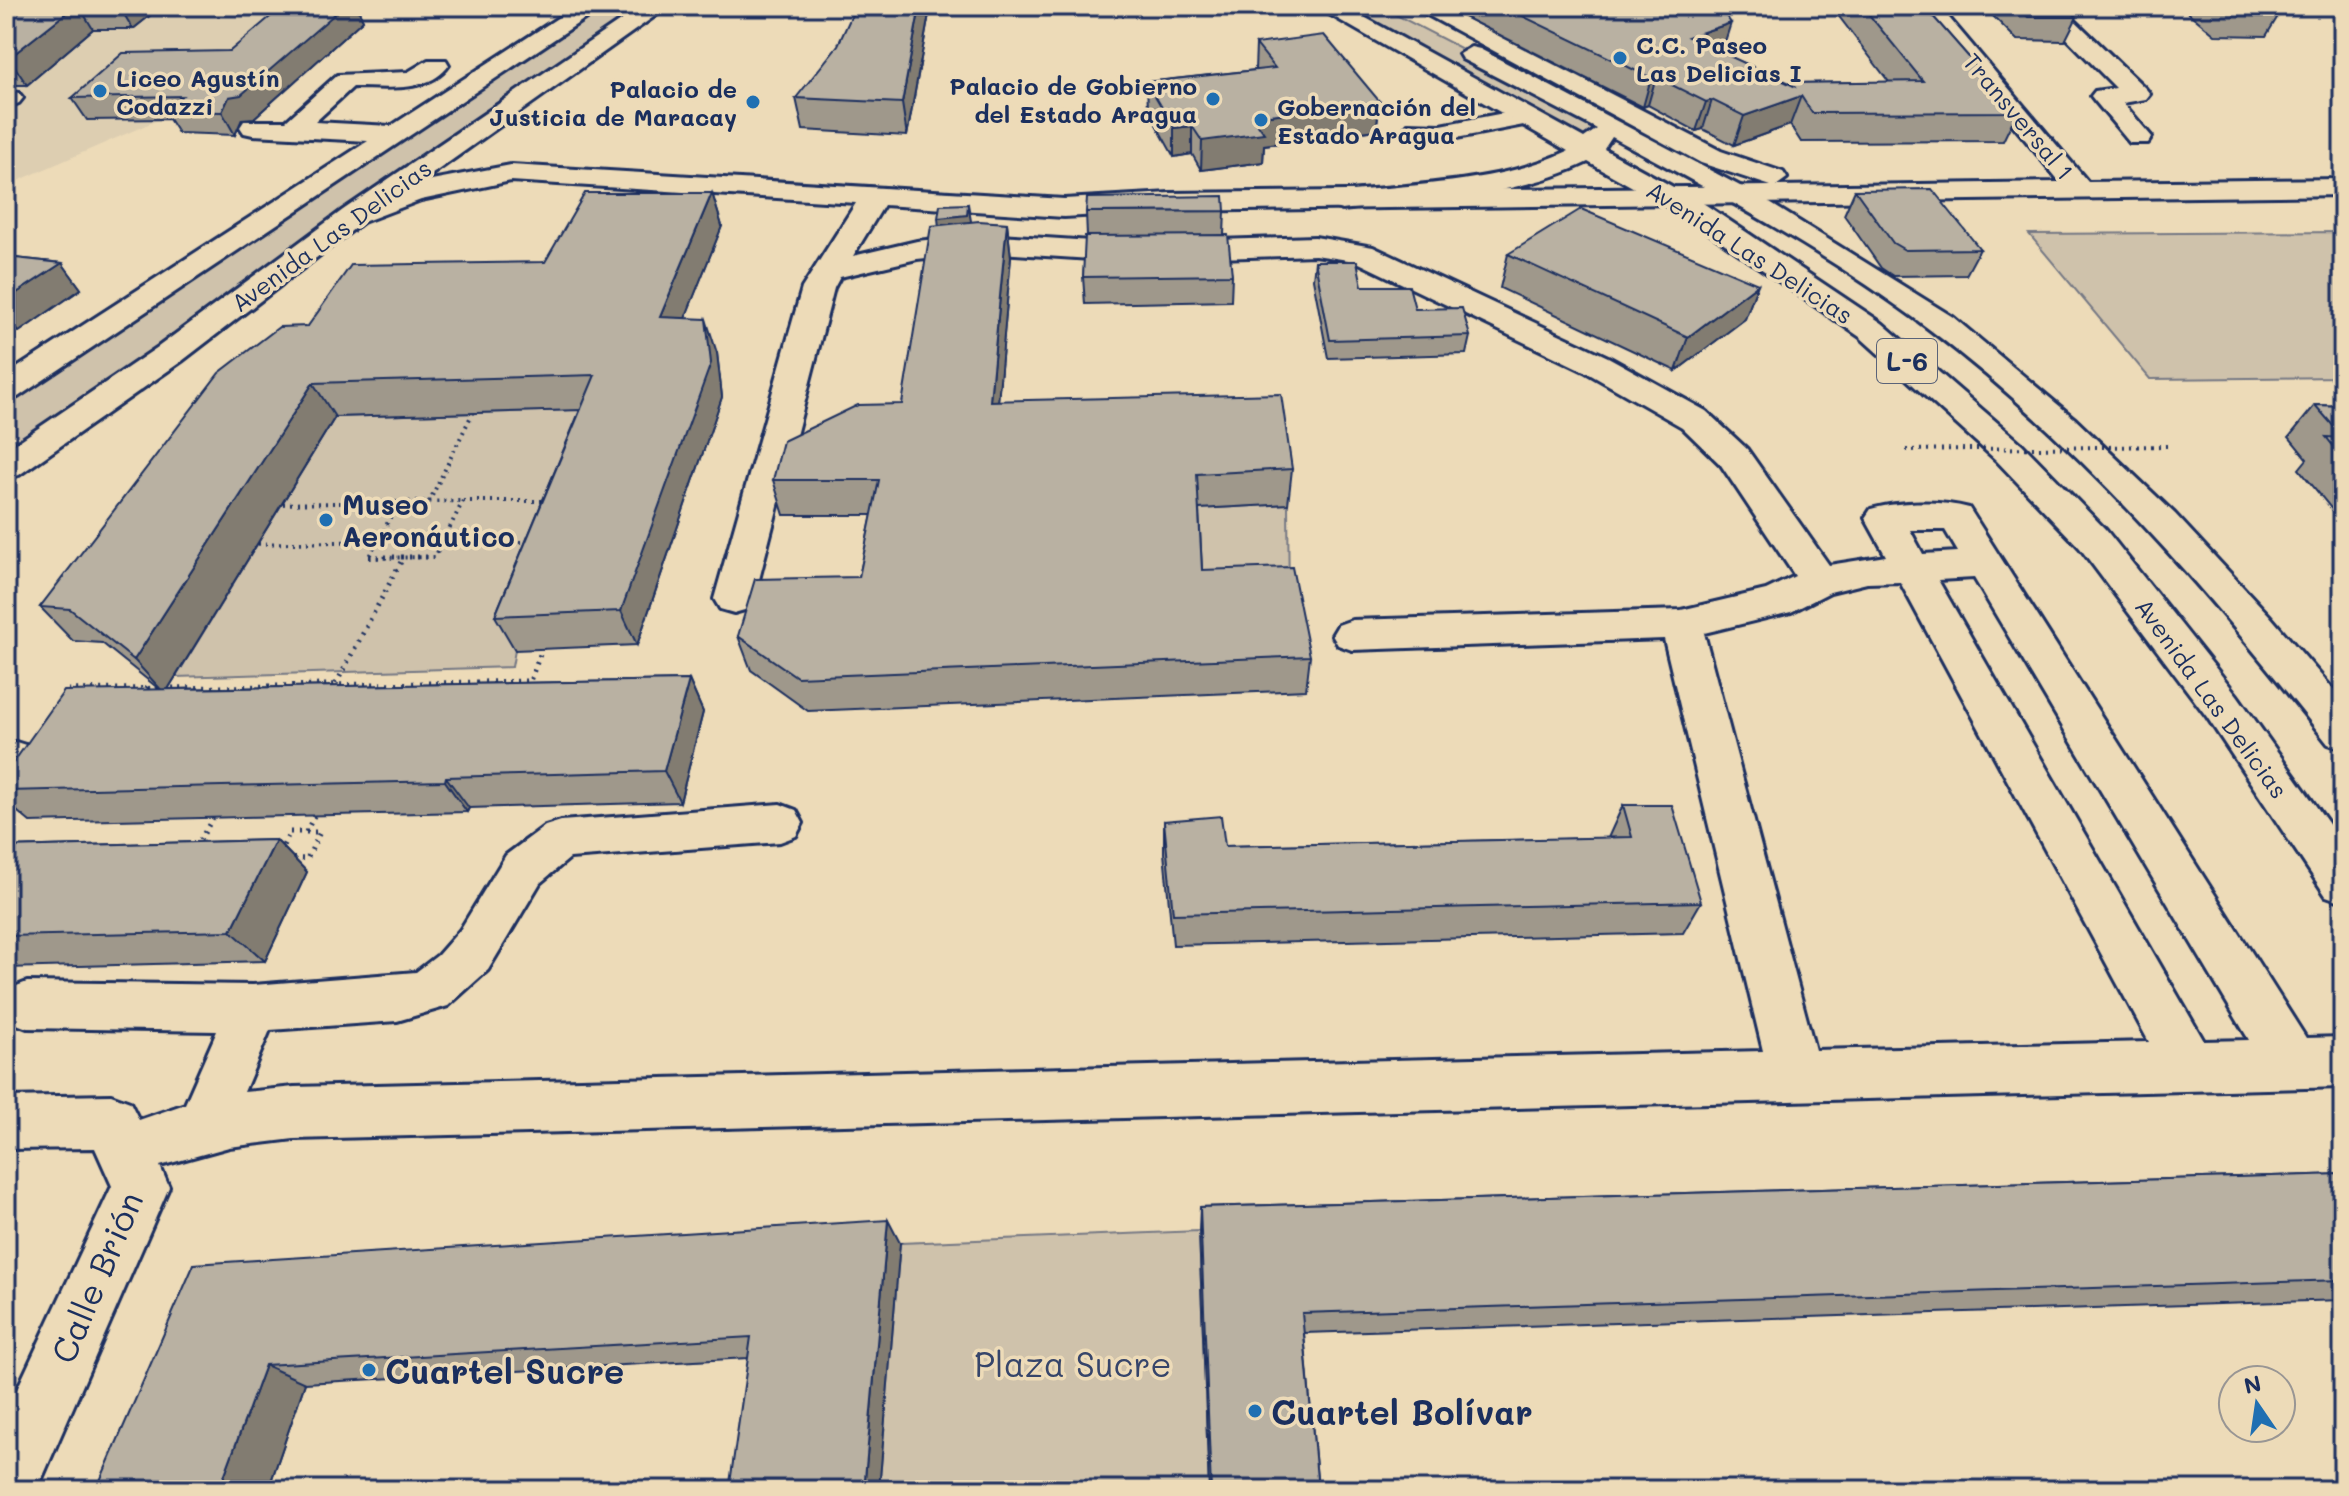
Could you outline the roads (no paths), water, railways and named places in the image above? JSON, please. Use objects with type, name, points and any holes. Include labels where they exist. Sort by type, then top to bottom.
[{"type":"street","name":"Avenida Las Delicias","points":[[12,382],[592,6]]},
{"type":"street","name":"Avenida Las Delicias","points":[[6,467],[74,417],[170,354],[353,216],[657,6]]},
{"type":"street","name":"Avenida Las Delicias","points":[[1327,6],[1656,190],[1801,279],[1871,330],[2009,452],[2111,562],[2222,706],[2343,882]]},
{"type":"street","name":"Avenida Las Delicias","points":[[1379,6],[1723,187],[1893,290],[1955,334],[2071,432],[2159,518],[2282,654],[2343,732]]},
{"type":"street","points":[[1423,6],[1711,157],[1773,178]]},
{"type":"street","name":"Transversal 1","points":[[1927,6],[2075,183]]},
{"type":"street","points":[[2047,6],[2112,86],[2139,137]]},
{"type":"street","points":[[292,129],[346,80],[413,79],[437,65]]},
{"type":"street","points":[[1342,201],[1514,177],[1560,167],[1590,153],[1600,140],[1597,127],[1585,112]]},
{"type":"street","points":[[1417,130],[1441,133],[1525,117]]},
{"type":"street","points":[[253,127],[394,134]]},
{"type":"street","points":[[353,216],[409,191],[453,180],[511,173],[1064,208],[1170,202],[1342,201],[1723,187],[2075,183],[2343,169]]},
{"type":"street","points":[[1723,187],[1773,178],[2343,187]]},
{"type":"street","points":[[734,599],[818,288],[874,198]]},
{"type":"street","points":[[828,271],[917,250],[983,243],[1122,252],[1315,246],[1362,253],[1596,364],[1694,419],[1734,457],[1819,581]]},
{"type":"street","points":[[91,333],[90,350],[97,363],[122,366],[170,354]]},
{"type":"street","points":[[12,382],[68,392],[72,398],[74,417]]},
{"type":"street","points":[[2190,1066],[1884,518],[1956,517],[2292,1063]]},
{"type":"street","points":[[1352,635],[1681,624],[1777,602],[1819,581],[1867,570],[1910,566]]},
{"type":"street","points":[[1681,624],[1795,1075]]},
{"type":"street","points":[[27,1005],[253,1008],[427,992],[452,975],[490,928],[506,892],[521,869],[541,851],[561,840],[780,823]]},
{"type":"street","points":[[204,1124],[253,1008]]},
{"type":"street","points":[[126,1153],[162,1136],[204,1124],[294,1113],[2343,1062]]},
{"type":"street","name":"Calle Brión","points":[[6,1123],[111,1121],[141,1187],[6,1485]]},
{"type":"place","name":"C.C. Paseo Las Delicias I","points":[[1620,58]]},
{"type":"place","name":"Liceo Agustín Codazzi","points":[[100,91]]},
{"type":"place","name":"Palacio de Gobierno del Estado Aragua","points":[[1213,99]]},
{"type":"place","name":"Palacio de Justicia de Maracay","points":[[753,102]]},
{"type":"place","name":"Gobernación del Estado Aragua","points":[[1261,120]]},
{"type":"place","name":"Museo Aeronáutico","points":[[326,520]]},
{"type":"place","name":"Cuartel Sucre","points":[[369,1370]]},
{"type":"place","name":"Cuartel Bolívar","points":[[1255,1411]]},
{"type":"park label","name":"Plaza Sucre","points":[[1073,1363]]}]
